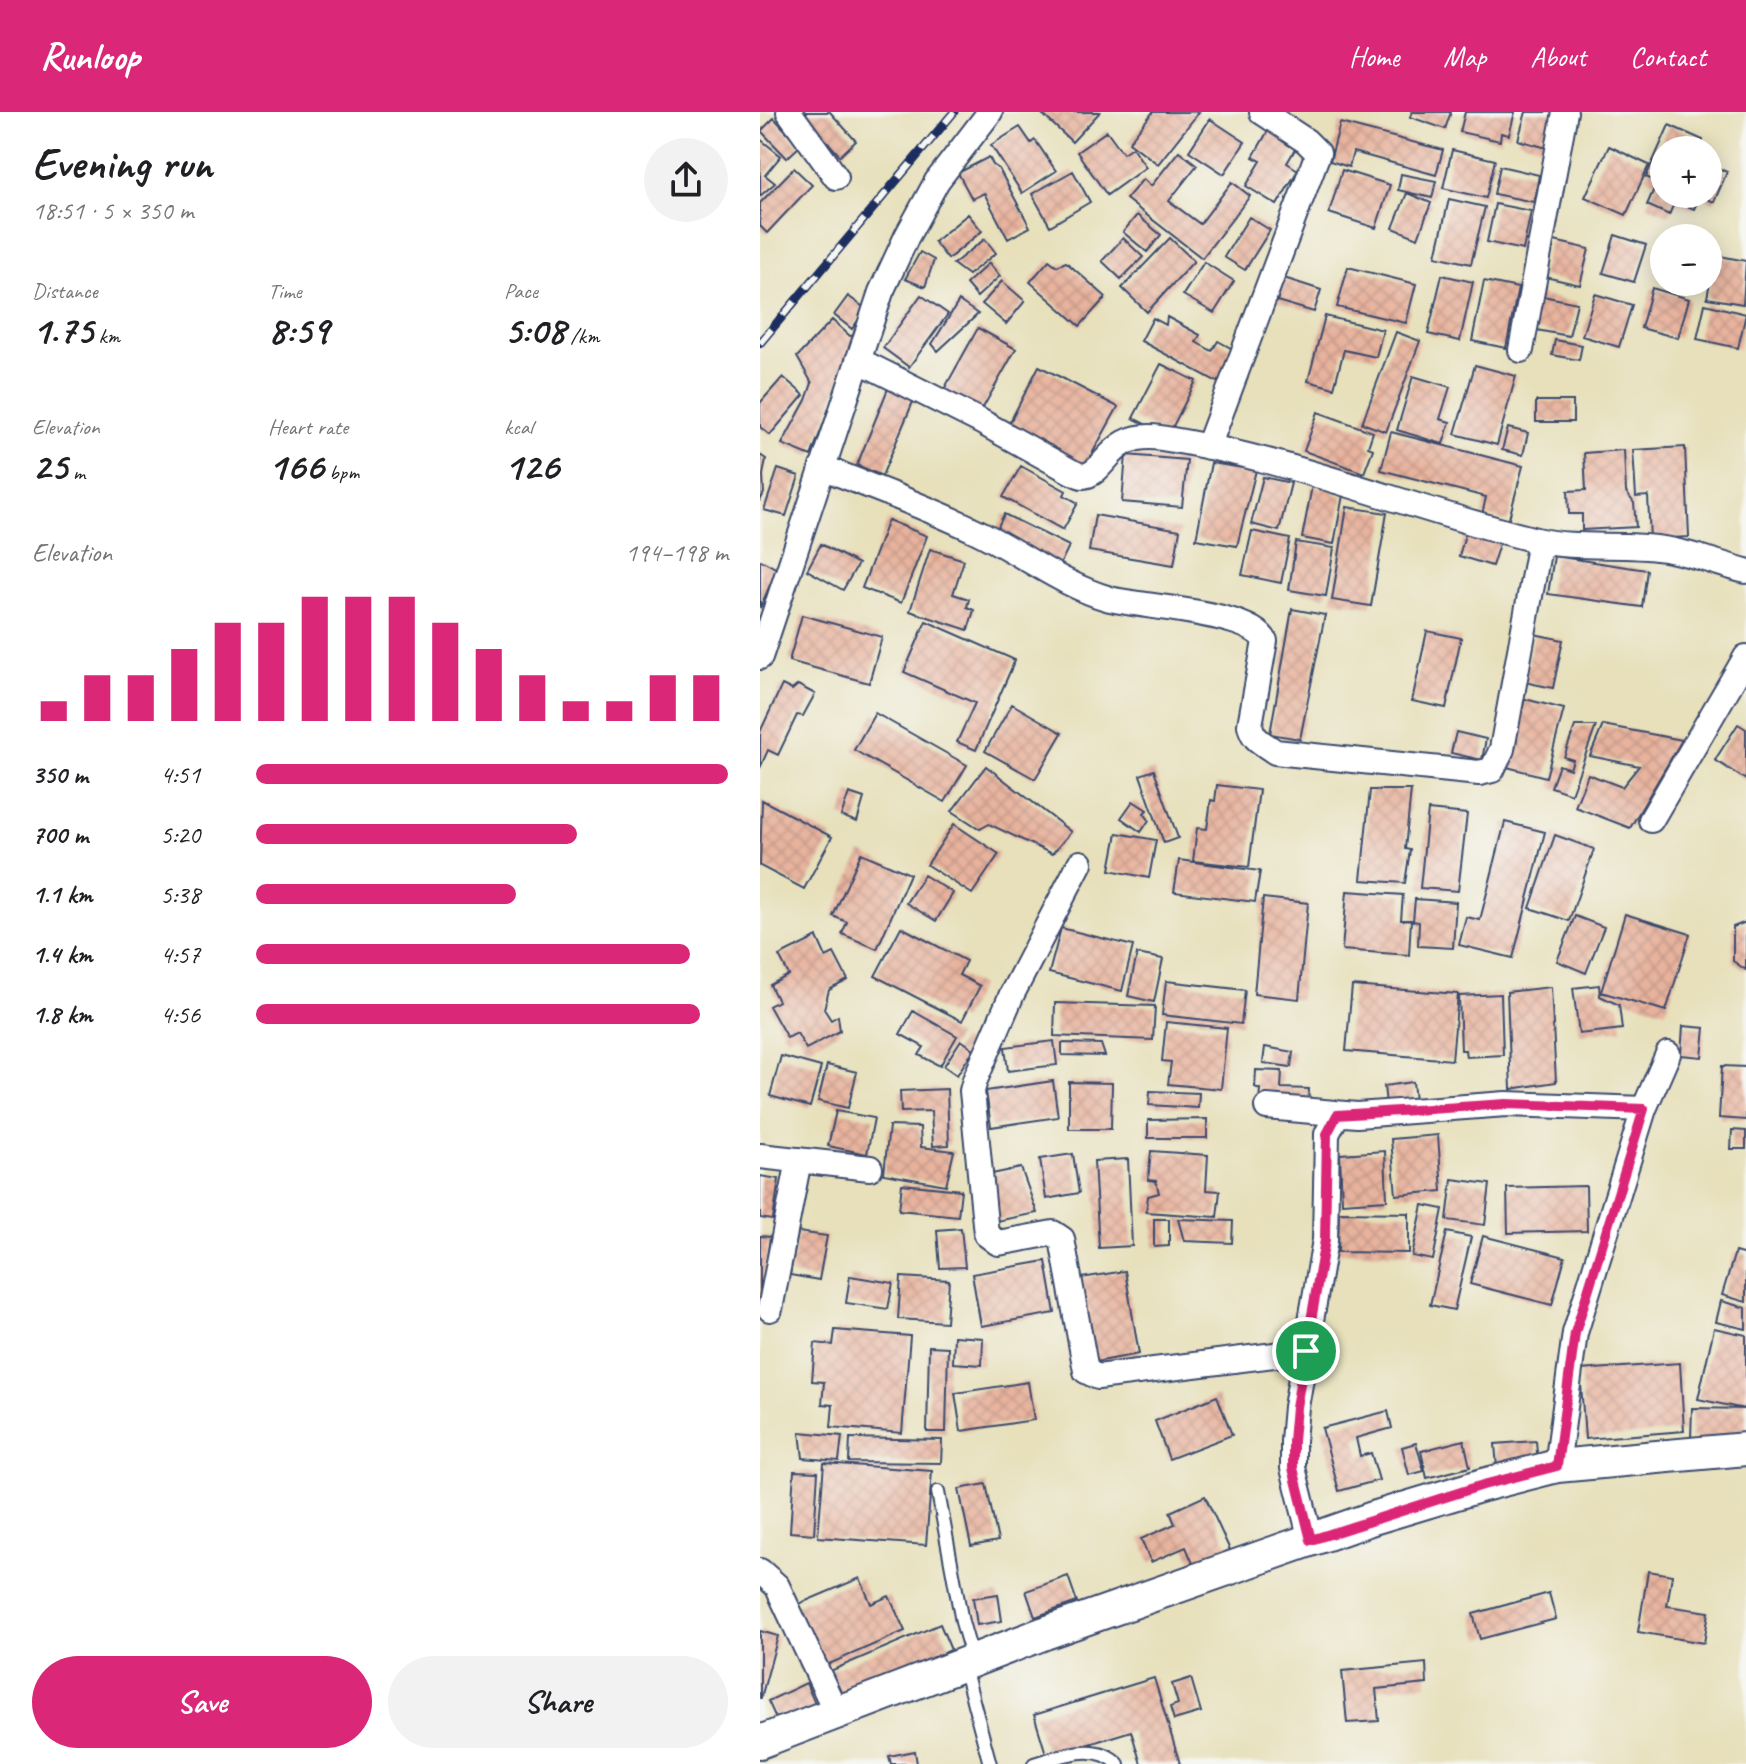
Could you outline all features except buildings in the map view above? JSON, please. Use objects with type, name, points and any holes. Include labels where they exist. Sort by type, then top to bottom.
[{"type":"street","points":[[789,112],[836,177]]},
{"type":"street","points":[[760,657],[881,292],[937,181],[990,112]]},
{"type":"street","points":[[1208,447],[1318,153],[1306,141],[1262,112]]},
{"type":"street","points":[[1521,350],[1565,112]]},
{"type":"street","points":[[858,360],[1083,476],[1096,470],[1106,456],[1128,440],[1156,437],[1208,447],[1540,541],[1664,549],[1746,571]]},
{"type":"street","points":[[822,467],[974,529],[1068,582],[1109,598],[1235,621],[1255,630],[1265,641],[1250,725],[1259,742],[1275,752],[1468,772],[1492,770],[1502,749],[1540,541]]},
{"type":"street","points":[[1651,820],[1746,657]]},
{"type":"street","points":[[1080,863],[1012,994],[972,1091],[986,1234],[998,1243],[1053,1233],[1062,1239],[1086,1371],[1092,1376],[1306,1351]]},
{"type":"street","points":[[1557,1466],[1575,1333],[1644,1109],[1668,1054]]},
{"type":"street","points":[[1267,1107],[1337,1115],[1506,1104],[1644,1109]]},
{"type":"street","points":[[1311,1540],[1293,1468],[1293,1455],[1296,1407],[1325,1240],[1327,1134],[1337,1115]]},
{"type":"street","points":[[760,1156],[870,1168]]},
{"type":"street","points":[[770,1309],[799,1160]]},
{"type":"street","points":[[760,1742],[968,1662],[1311,1540],[1483,1485],[1557,1466],[1746,1449]]},
{"type":"street","points":[[760,1571],[777,1586],[836,1712]]},
{"type":"lane","points":[[938,1492],[968,1662],[990,1764]]},
{"type":"lane","points":[[1034,1764],[1073,1752],[1105,1754],[1118,1764]]},
{"type":"railway","points":[[760,343],[954,112]]},
{"type":"route","points":[[1506,1104],[1644,1109],[1575,1333],[1557,1466],[1373,1518],[1311,1540],[1293,1468],[1296,1407],[1306,1351],[1325,1240],[1327,1134],[1337,1115],[1506,1104]]}]
